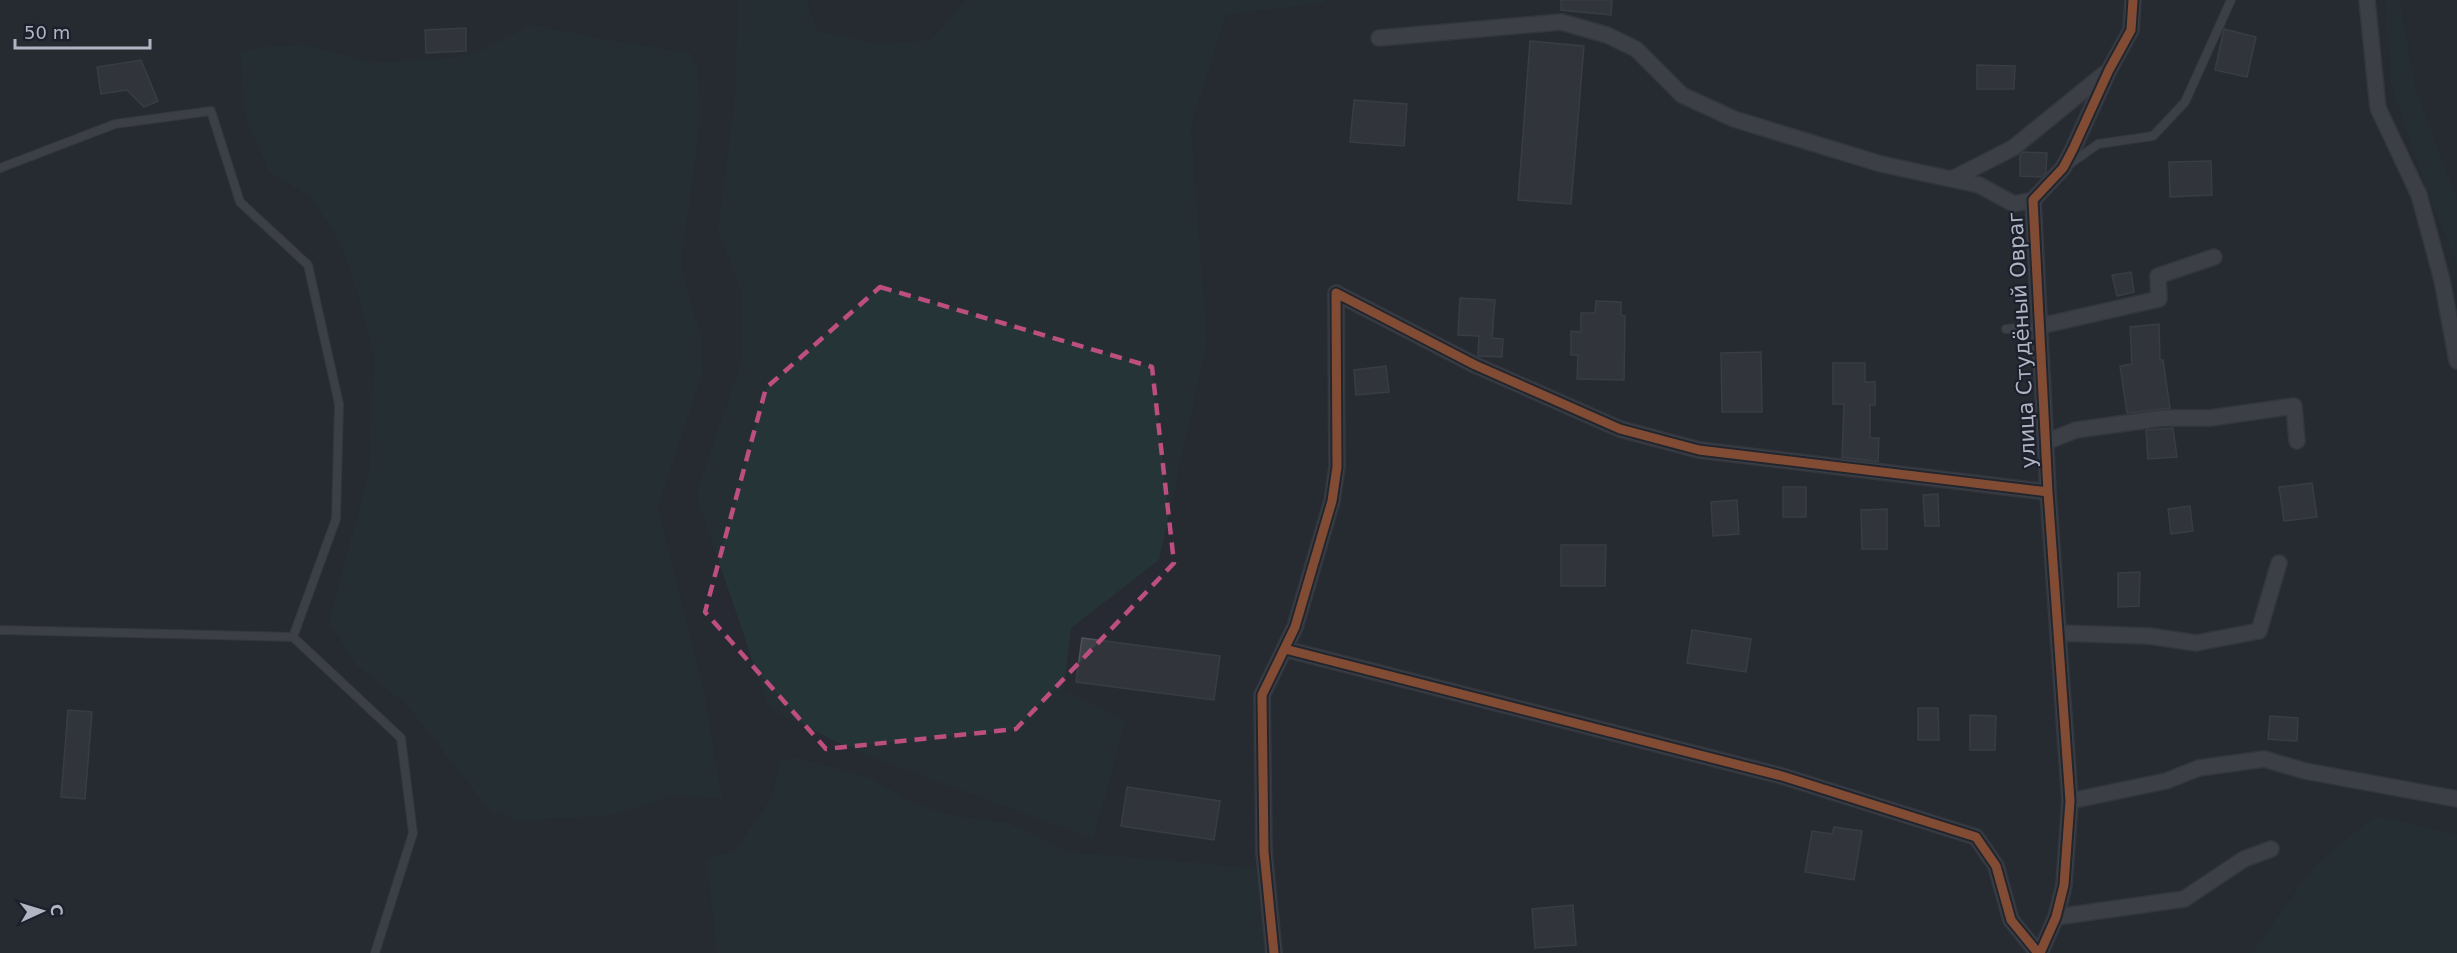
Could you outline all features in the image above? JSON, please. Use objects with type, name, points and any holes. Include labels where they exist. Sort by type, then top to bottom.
[{"type":"street","name":"улица Студёный Овраг","points":[[2039,953],[2056,917],[2064,885],[2070,801],[2048,492],[2033,200],[2063,168],[2109,70],[2131,30],[2133,0]]},
{"type":"street","points":[[2367,0],[2378,108],[2419,195],[2442,280],[2457,361]]},
{"type":"street","points":[[1378,38],[1561,22],[1607,35],[1636,49],[1682,95],[1734,119],[1881,164],[1979,185],[2014,204],[2033,200]]},
{"type":"street","points":[[1954,178],[2013,148],[2109,70]]},
{"type":"street","points":[[2040,326],[2158,299],[2158,276],[2214,256]]},
{"type":"street","points":[[1274,953],[1264,852],[1263,695],[1295,627],[1332,501],[1337,467],[1335,293],[1475,365],[1620,429],[1699,450],[2048,492]]},
{"type":"street","points":[[2046,442],[2076,430],[2163,418],[2210,418],[2294,406],[2298,441]]},
{"type":"street","points":[[2059,633],[2149,636],[2196,643],[2259,631],[2279,563]]},
{"type":"street","points":[[1284,649],[1782,776],[1976,837],[1996,866],[2011,920],[2039,953]]},
{"type":"street","points":[[2070,801],[2166,781],[2199,768],[2265,759],[2305,771],[2457,799]]},
{"type":"street","points":[[2056,917],[2184,899],[2244,858],[2271,849]]},
{"type":"lane","points":[[2063,168],[2098,144],[2153,136],[2185,102],[2231,0]]},
{"type":"lane","points":[[0,168],[115,124],[211,111],[240,202],[308,265],[339,404],[336,519],[293,636]]},
{"type":"lane","points":[[2006,329],[2040,326]]},
{"type":"lane","points":[[0,630],[293,636],[401,738],[413,833],[375,953]]},
{"type":"highlighted area","points":[[880,287],[1152,367],[1174,563],[1016,729],[826,749],[705,612],[766,388]]},
{"type":"shaded area","points":[[737,0],[806,0],[818,31],[876,44],[931,40],[965,0],[1326,0],[1325,3],[1226,15],[1191,126],[1207,342],[1159,560],[1071,628],[1064,690],[1125,720],[1094,839],[862,754],[769,709],[696,495],[741,362],[741,290],[718,230],[736,89]]},
{"type":"shaded area","points":[[2385,0],[2399,0],[2417,93],[2457,200],[2457,265],[2425,186],[2391,84]]},
{"type":"shaded area","points":[[532,24],[598,38],[690,53],[698,69],[701,115],[681,267],[701,337],[703,372],[658,507],[703,687],[722,799],[677,795],[614,815],[520,821],[490,811],[406,704],[356,665],[329,622],[369,471],[374,355],[353,278],[338,239],[310,196],[270,173],[245,117],[240,52],[263,47],[304,44],[371,63],[456,57],[482,50]]},
{"type":"shaded area","points":[[798,758],[870,778],[915,804],[952,815],[1009,823],[1071,852],[1256,868],[1267,929],[1267,953],[717,953],[706,859],[735,850],[770,800],[781,760]]},
{"type":"shaded area","points":[[2375,816],[2457,834],[2457,953],[2252,953],[2313,867]]},
{"type":"building","points":[[1561,0],[1612,0],[1611,15],[1561,10]]},
{"type":"building","points":[[466,28],[466,51],[426,53],[425,30]]},
{"type":"building","points":[[2224,29],[2256,37],[2247,77],[2215,70]]},
{"type":"building","points":[[1530,41],[1584,46],[1571,204],[1518,200]]},
{"type":"building","points":[[141,60],[158,101],[144,107],[127,90],[101,94],[97,67]]},
{"type":"building","points":[[1977,65],[2015,66],[2014,89],[1977,89]]},
{"type":"building","points":[[1354,100],[1407,104],[1404,146],[1350,142]]},
{"type":"building","points":[[2023,152],[2047,153],[2046,172],[2042,177],[2020,176],[2020,155]]},
{"type":"building","points":[[2211,161],[2212,195],[2170,197],[2169,162]]},
{"type":"building","points":[[2131,272],[2134,292],[2117,296],[2112,275]]},
{"type":"building","points":[[1460,298],[1495,300],[1492,338],[1503,339],[1502,357],[1478,356],[1479,336],[1458,335]]},
{"type":"building","points":[[1596,301],[1621,302],[1621,315],[1625,316],[1624,380],[1577,379],[1578,355],[1571,355],[1571,331],[1581,332],[1581,313],[1595,313]]},
{"type":"building","points":[[2159,324],[2160,360],[2163,360],[2170,408],[2127,413],[2120,366],[2132,364],[2130,327]]},
{"type":"building","points":[[1761,352],[1762,412],[1722,412],[1721,353]]},
{"type":"building","points":[[1833,363],[1865,363],[1865,382],[1875,382],[1875,405],[1870,405],[1870,438],[1879,438],[1878,462],[1842,457],[1844,404],[1833,404]]},
{"type":"building","points":[[1386,366],[1389,392],[1356,395],[1354,370]]},
{"type":"building","points":[[2173,428],[2177,457],[2148,459],[2146,430]]},
{"type":"building","points":[[2312,483],[2317,517],[2284,521],[2279,487]]},
{"type":"building","points":[[1783,487],[1806,487],[1806,517],[1783,517]]},
{"type":"building","points":[[1938,494],[1939,526],[1925,526],[1923,495]]},
{"type":"building","points":[[1737,500],[1739,534],[1713,536],[1711,502]]},
{"type":"building","points":[[2190,506],[2193,531],[2171,534],[2168,509]]},
{"type":"building","points":[[1887,509],[1887,549],[1862,549],[1861,510]]},
{"type":"building","points":[[1561,545],[1606,545],[1605,586],[1561,586]]},
{"type":"building","points":[[2140,572],[2139,606],[2118,607],[2118,573]]},
{"type":"building","points":[[1692,630],[1751,639],[1746,672],[1687,663]]},
{"type":"building","points":[[1082,638],[1220,656],[1214,700],[1076,682]]},
{"type":"building","points":[[1918,708],[1938,708],[1939,740],[1918,740]]},
{"type":"building","points":[[68,710],[92,712],[85,799],[61,797]]},
{"type":"building","points":[[1970,715],[1996,716],[1995,750],[1970,750]]},
{"type":"building","points":[[2270,716],[2298,718],[2297,741],[2268,739]]},
{"type":"building","points":[[1127,787],[1220,801],[1214,840],[1121,826]]},
{"type":"building","points":[[1834,827],[1862,831],[1854,880],[1805,872],[1812,831],[1832,834]]},
{"type":"building","points":[[1573,905],[1576,945],[1535,948],[1532,909]]},
{"type":"cycle path","points":[[2040,953],[2056,917],[2064,885],[2070,801],[2048,492],[2033,200],[2063,168],[2073,149],[2109,70],[2131,30],[2133,0]]},
{"type":"cycle path","points":[[1274,953],[1264,852],[1262,695],[1295,627],[1332,501],[1337,467],[1336,293],[1475,365],[1620,429],[1699,450],[2048,492]]},
{"type":"cycle path","points":[[1285,649],[1782,776],[1976,837],[1996,866],[2011,920],[2038,953]]}]
